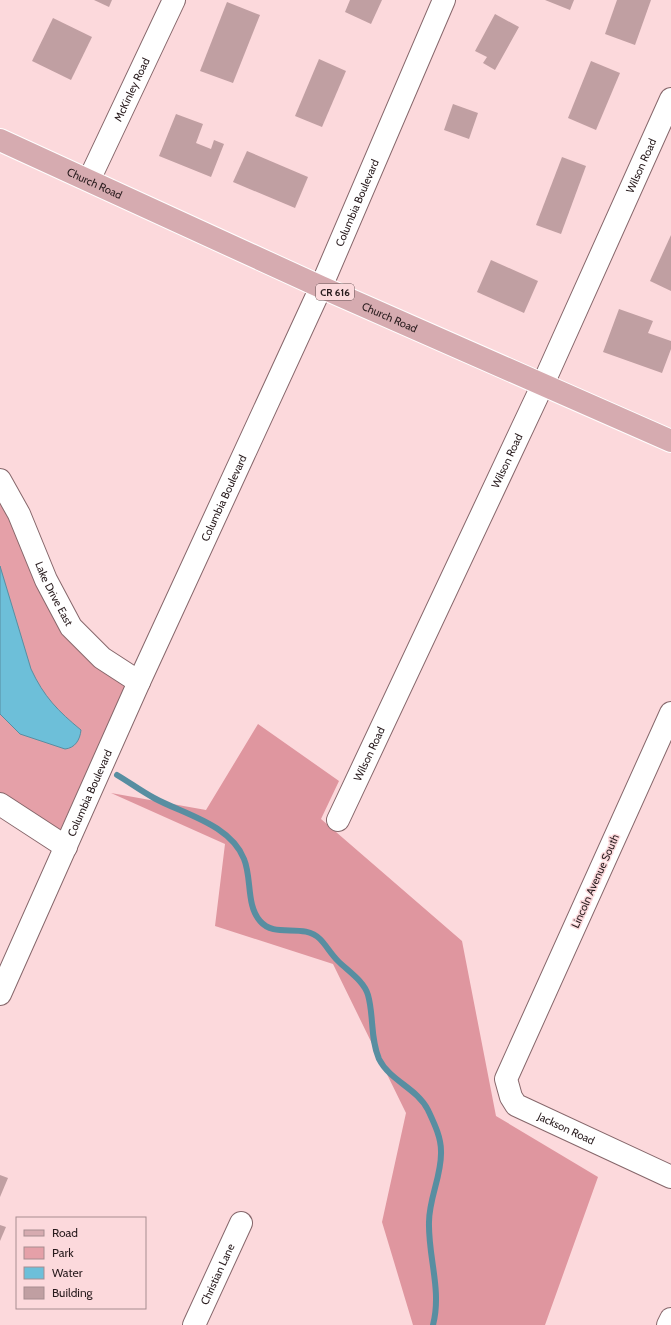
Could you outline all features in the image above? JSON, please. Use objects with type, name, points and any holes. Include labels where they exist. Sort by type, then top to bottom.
[{"type":"main road","name":"Church Road","points":[[0,140],[321,287],[671,441]]},
{"type":"street","name":"McKinley Road","points":[[89,180],[174,0]]},
{"type":"street","name":"Columbia Boulevard","points":[[0,994],[139,682],[321,287],[444,0]]},
{"type":"street","name":"Wilson Road","points":[[338,820],[543,384],[671,99]]},
{"type":"street","name":"Lake Drive East","points":[[0,480],[19,514],[46,580],[71,627],[102,658],[139,682]]},
{"type":"street","name":"Lincoln Avenue South","points":[[519,1050],[671,713]]},
{"type":"street","points":[[0,804],[66,847]]},
{"type":"street","name":"Jackson Road","points":[[519,1050],[506,1079],[511,1097],[516,1105],[671,1177]]},
{"type":"street","name":"Christian Lane","points":[[194,1325],[241,1223]]},
{"type":"street","points":[[668,1325],[671,1319]]},
{"type":"green space","points":[[0,486],[60,619],[125,687],[54,844],[0,804]]},
{"type":"shaded area","points":[[258,724],[339,781],[321,819],[462,941],[496,1116],[598,1177],[545,1325],[413,1325],[382,1222],[406,1113],[333,964],[215,926],[225,844],[111,793],[206,810]]},
{"type":"water","points":[[0,566],[31,669],[46,696],[81,730],[76,743],[72,747],[65,749],[20,734],[0,714]]},
{"type":"building","points":[[94,0],[112,0],[109,7]]},
{"type":"building","points":[[350,0],[382,0],[371,24],[345,12]]},
{"type":"building","points":[[545,0],[574,0],[570,10]]},
{"type":"building","points":[[617,0],[651,0],[635,45],[605,34]]},
{"type":"building","points":[[227,2],[260,15],[233,83],[200,71]]},
{"type":"building","points":[[495,14],[519,27],[495,70],[483,63],[487,57],[475,51]]},
{"type":"building","points":[[53,18],[92,37],[71,80],[32,61]]},
{"type":"building","points":[[319,59],[346,71],[322,127],[295,116]]},
{"type":"building","points":[[591,61],[620,73],[596,130],[568,118]]},
{"type":"building","points":[[453,104],[478,113],[469,139],[444,130]]},
{"type":"building","points":[[176,114],[203,124],[196,143],[211,149],[214,140],[224,144],[211,177],[159,156]]},
{"type":"building","points":[[247,151],[308,177],[295,208],[233,182]]},
{"type":"building","points":[[562,157],[586,166],[561,234],[536,225]]},
{"type":"building","points":[[671,235],[671,291],[650,281]]},
{"type":"building","points":[[491,260],[538,281],[524,313],[477,292]]},
{"type":"building","points":[[619,309],[653,321],[648,333],[671,341],[671,349],[662,373],[603,352]]},
{"type":"building","points":[[0,1175],[8,1178],[0,1197]]},
{"type":"building","points":[[0,1225],[6,1227],[0,1241]]},
{"type":"waterway","points":[[117,775],[154,798],[205,821],[228,837],[237,847],[244,859],[253,907],[260,921],[273,929],[313,934],[320,939],[335,958],[363,985],[366,990],[370,1003],[374,1043],[379,1059],[384,1067],[396,1079],[411,1090],[423,1102],[433,1120],[440,1141],[440,1169],[431,1204],[429,1222],[430,1248],[436,1299],[433,1325]]}]
